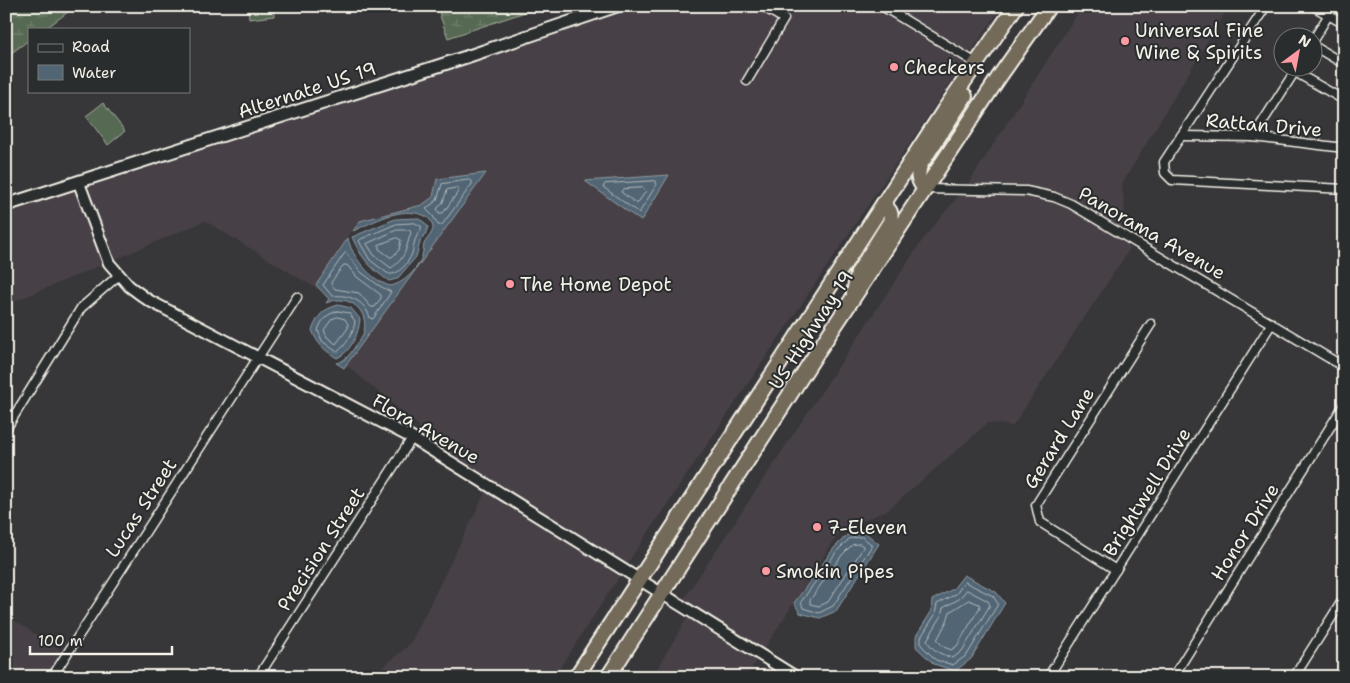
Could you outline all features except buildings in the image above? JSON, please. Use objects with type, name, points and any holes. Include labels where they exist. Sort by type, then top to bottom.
[{"type":"highway","name":"US Highway 19","points":[[576,677],[883,204],[996,33],[1016,6]]},
{"type":"highway","name":"US Highway 19","points":[[608,677],[816,354],[998,77],[1048,6]]},
{"type":"highway","points":[[925,189],[919,182],[920,165],[974,82],[996,33]]},
{"type":"highway","points":[[852,301],[858,273],[890,222],[890,210],[883,204]]},
{"type":"main road","name":"Alternate US 19","points":[[6,205],[79,183],[618,6]]},
{"type":"street","points":[[747,81],[784,19],[762,6]]},
{"type":"street","points":[[882,6],[976,63]]},
{"type":"street","points":[[1266,6],[1164,162],[1165,173],[1172,180],[1344,189]]},
{"type":"street","points":[[1313,6],[1344,24]]},
{"type":"street","points":[[1321,28],[1334,6]]},
{"type":"street","points":[[1322,50],[1344,64]]},
{"type":"street","points":[[1253,137],[1291,78]]},
{"type":"street","points":[[1309,78],[1344,100]]},
{"type":"street","name":"Rattan Drive","points":[[1181,136],[1253,137],[1344,148]]},
{"type":"street","name":"Flora Avenue","points":[[79,183],[109,263],[129,286],[148,300],[412,438],[640,578],[796,677]]},
{"type":"street","name":"Panorama Avenue","points":[[925,189],[1026,191],[1054,197],[1088,212],[1344,367]]},
{"type":"street","points":[[6,429],[81,308],[119,275]]},
{"type":"street","name":"Lucas Street","points":[[52,677],[297,296]]},
{"type":"street","name":"Brightwell Drive","points":[[1048,677],[1272,323]]},
{"type":"street","name":"Gerard Lane","points":[[1116,570],[1040,522],[1036,505],[1151,324]]},
{"type":"street","name":"Honor Drive","points":[[1173,677],[1344,404]]},
{"type":"street","name":"Precision Street","points":[[258,677],[412,438]]},
{"type":"street","points":[[1294,677],[1344,598]]},
{"type":"shaded area","points":[[633,6],[1002,6],[627,564],[469,467],[418,428],[419,426],[346,365],[485,173],[433,197],[422,205],[360,221],[317,285],[322,292],[205,221],[114,260],[86,186]]},
{"type":"shaded area","points":[[1082,6],[1229,6],[1122,184],[1129,250],[1013,426],[988,423],[888,510],[841,530],[746,677],[652,677],[688,616],[677,609],[923,239],[968,184]]},
{"type":"shaded area","points":[[76,189],[104,264],[6,305],[6,211]]},
{"type":"shaded area","points":[[486,491],[621,574],[554,677],[371,677],[410,644]]},
{"type":"shaded area","points":[[6,615],[68,655],[54,677],[6,677]]},
{"type":"green space","points":[[6,6],[76,6],[46,28],[28,28],[28,41],[6,57]]},
{"type":"green space","points":[[248,6],[273,6],[274,16],[249,19]]},
{"type":"green space","points":[[439,6],[543,6],[448,38],[440,16]]},
{"type":"green space","points":[[103,103],[125,131],[108,145],[86,116]]},
{"type":"water","points":[[486,173],[344,368],[336,363],[348,356],[361,338],[365,325],[364,319],[359,309],[349,302],[337,300],[326,303],[329,299],[316,285],[348,238],[353,252],[363,267],[376,279],[390,286],[404,280],[416,268],[422,257],[424,244],[433,229],[431,221],[427,217],[405,212],[387,216],[353,231],[360,221],[422,205],[433,197],[437,179]]},
{"type":"water","points":[[669,175],[641,221],[585,181]]},
{"type":"water","points":[[417,218],[428,227],[421,239],[416,257],[397,279],[389,281],[376,272],[367,262],[352,237],[395,219]]},
{"type":"water","points":[[338,305],[351,308],[360,319],[353,342],[337,358],[322,346],[312,330],[322,313]]},
{"type":"water","points":[[864,532],[879,544],[836,611],[820,618],[800,613],[794,603],[834,548],[847,535]]},
{"type":"water","points":[[964,575],[996,592],[1005,603],[971,659],[955,671],[934,664],[916,647],[916,636],[931,612],[932,600],[953,589]]},
{"type":"place","name":"Universal Fine Wine & Spirits","points":[[1125,41]]},
{"type":"place","name":"Checkers","points":[[894,67]]},
{"type":"place","name":"The Home Depot","points":[[510,284]]},
{"type":"place","name":"7-Eleven","points":[[817,527]]},
{"type":"place","name":"Smokin Pipes","points":[[766,571]]}]
